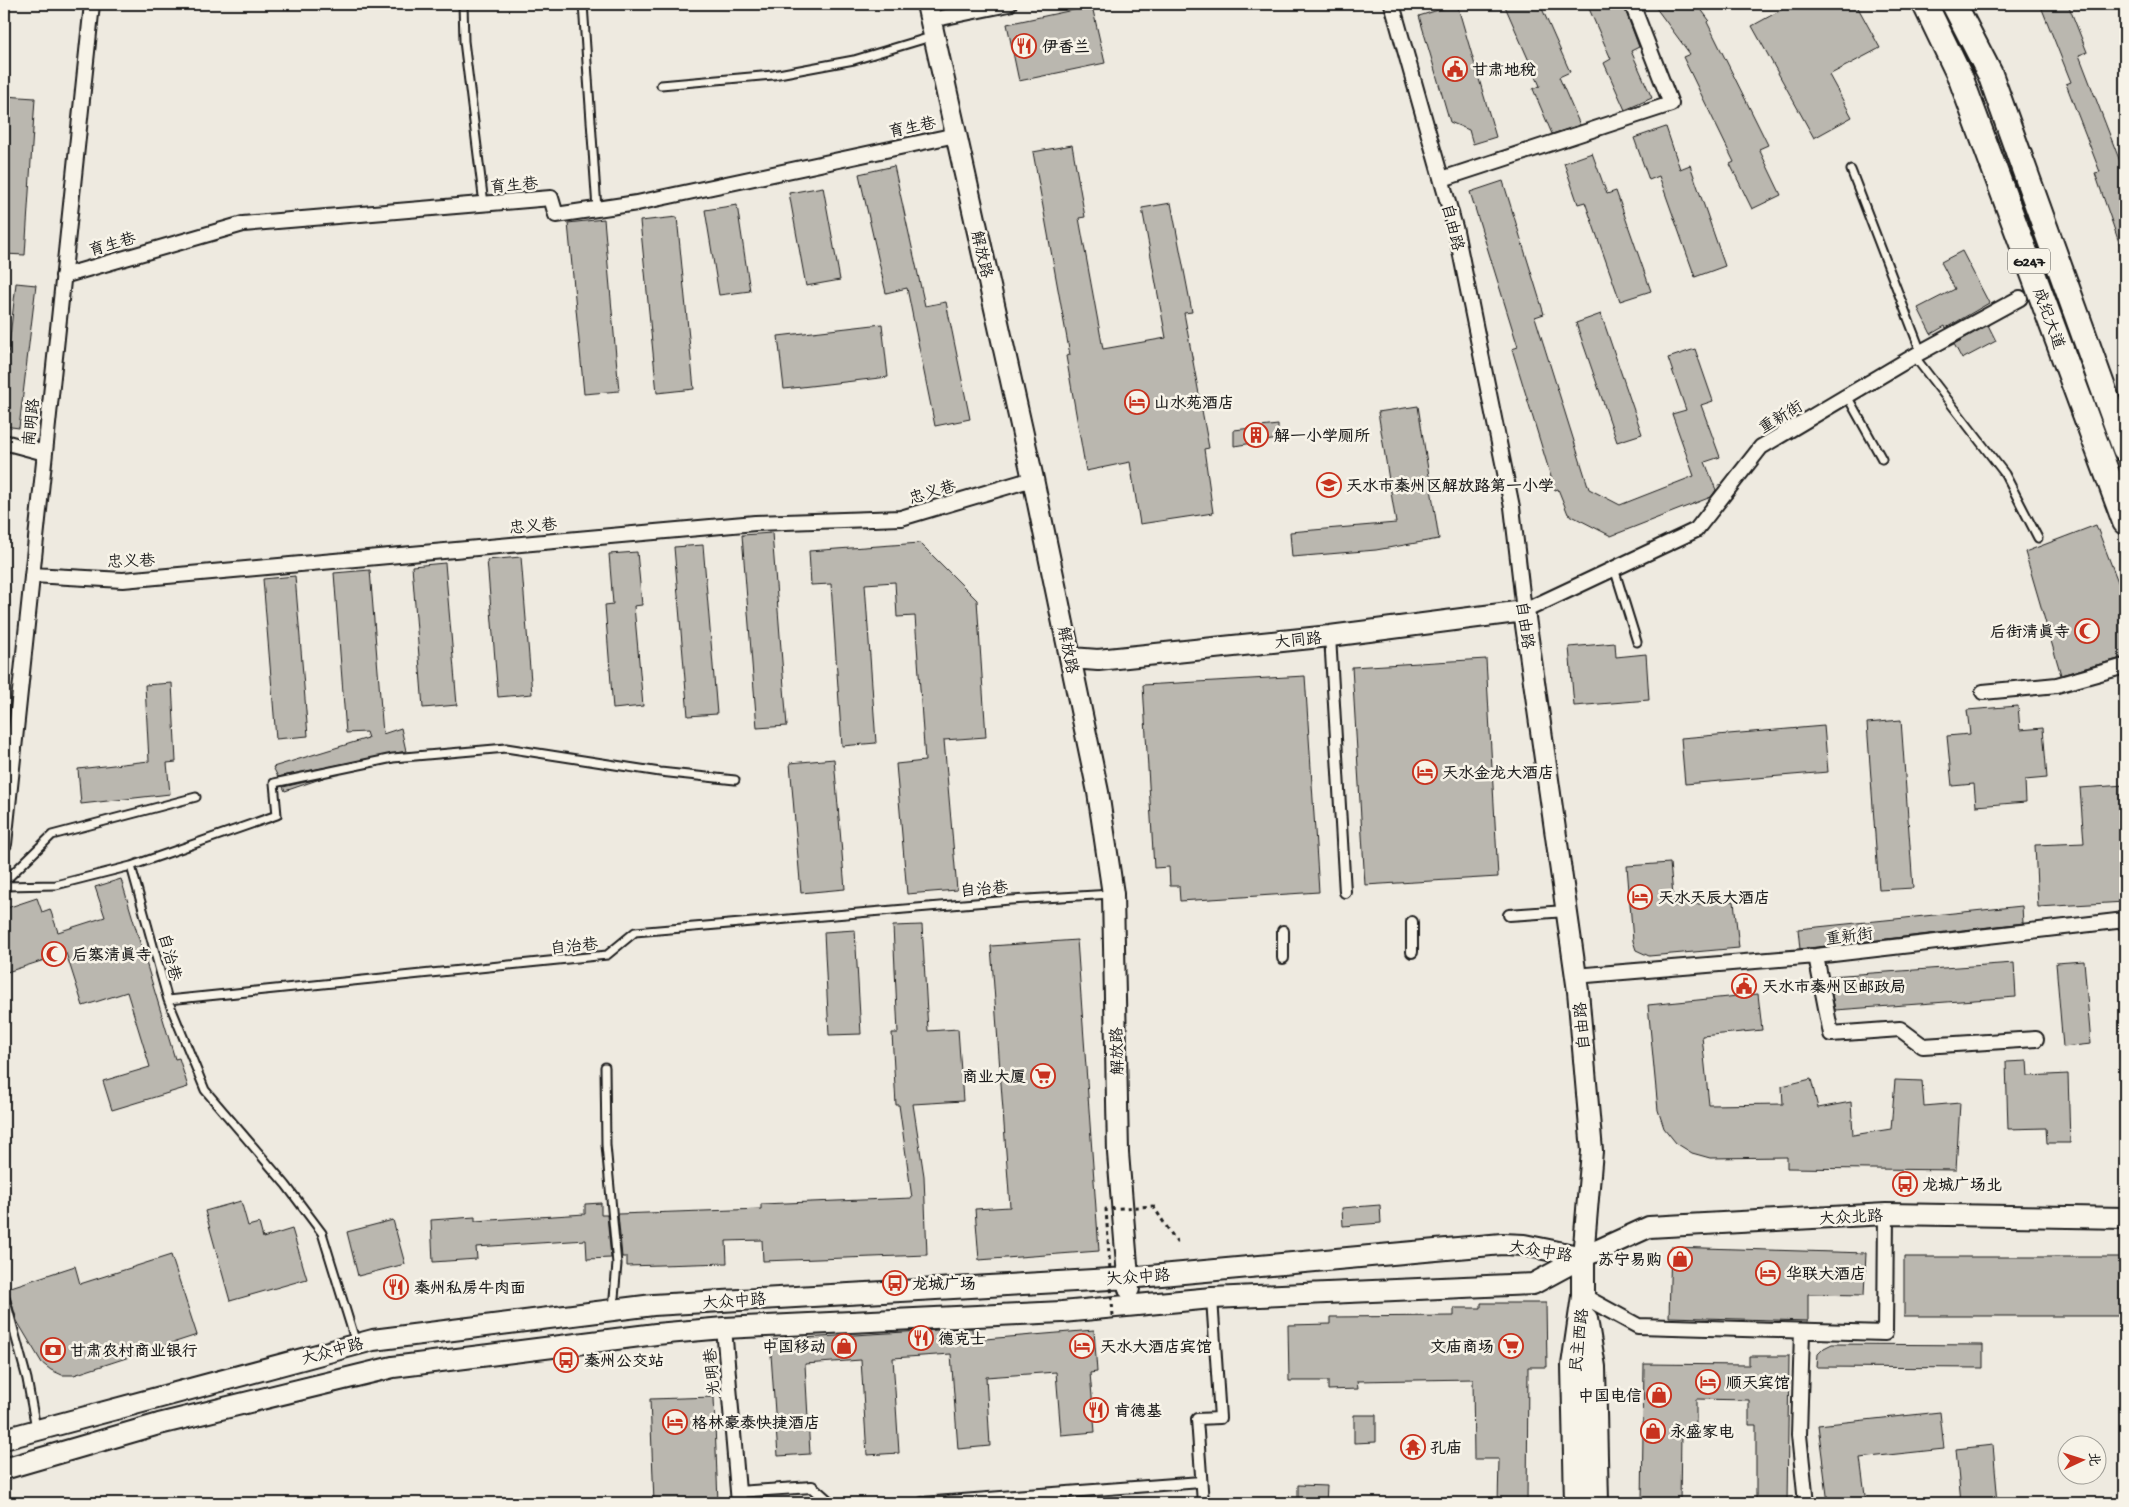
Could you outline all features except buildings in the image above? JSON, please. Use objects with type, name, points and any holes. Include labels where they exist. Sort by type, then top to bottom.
[{"type":"highway","name":"成纪大道","points":[[1925,4],[1962,79],[2125,522]]},
{"type":"highway","name":"成纪大道","points":[[1954,4],[1990,74],[2125,449]]},
{"type":"main road","name":"解放路","points":[[930,20],[1033,479],[1098,792],[1113,894],[1118,1153],[1128,1278],[1121,1311]]},
{"type":"main road","name":"大同路","points":[[1071,658],[1098,660],[1330,636],[1524,611]]},
{"type":"main road","name":"自由路","points":[[1524,611],[1575,976],[1592,1151],[1583,1257]]},
{"type":"main road","name":"大众北路","points":[[1583,1257],[1649,1227],[1886,1214],[2125,1218]]},
{"type":"main road","name":"大众中路","points":[[4,1439],[373,1340],[613,1309],[761,1298],[1128,1278],[1502,1244],[1524,1245],[1583,1257]]},
{"type":"main road","name":"大众中路","points":[[4,1469],[159,1424],[393,1367],[648,1335],[724,1328],[1121,1311],[1212,1298],[1504,1287],[1533,1284],[1583,1257]]},
{"type":"main road","points":[[1583,1257],[1583,1296]]},
{"type":"main road","name":"民主西路","points":[[1576,1503],[1573,1365],[1583,1296]]},
{"type":"main road","name":"民主西路","points":[[1583,1296],[1594,1367],[1597,1503]]},
{"type":"street","name":"南明路","points":[[4,844],[92,4]]},
{"type":"street","points":[[930,20],[981,7],[1009,4]]},
{"type":"street","name":"自由路","points":[[1392,4],[1456,231],[1512,507],[1524,611]]},
{"type":"street","points":[[1442,179],[1671,104],[1632,4]]},
{"type":"street","name":"育生巷","points":[[63,276],[243,224],[551,198],[556,215],[647,201],[956,135]]},
{"type":"street","name":"重新街","points":[[1524,611],[1696,530],[1761,447],[1918,354],[2020,298]]},
{"type":"street","points":[[4,442],[45,453]]},
{"type":"street","name":"忠义巷","points":[[32,575],[124,580],[756,523],[901,518],[1033,479]]},
{"type":"street","points":[[1330,636],[1345,892]]},
{"type":"street","points":[[1982,692],[2057,685],[2125,666]]},
{"type":"street","points":[[1509,915],[1566,911]]},
{"type":"street","name":"重新街","points":[[1575,976],[1816,956],[2125,920]]},
{"type":"street","points":[[1412,922],[1412,952]]},
{"type":"street","points":[[1283,931],[1283,958]]},
{"type":"street","points":[[1816,956],[1831,1034],[1900,1029],[1923,1046],[2036,1039]]},
{"type":"street","points":[[1583,1296],[1638,1326],[1885,1334],[1886,1214]]},
{"type":"street","points":[[1203,1503],[1197,1419],[1220,1418],[1212,1298]]},
{"type":"street","name":"光明巷","points":[[724,1328],[738,1498]]},
{"type":"street","points":[[1802,1331],[1799,1435],[1806,1503]]},
{"type":"street","points":[[922,1503],[1201,1482]]},
{"type":"street","points":[[738,1498],[812,1487],[830,1503]]},
{"type":"lane","points":[[463,4],[464,41],[484,204]]},
{"type":"lane","points":[[583,4],[597,209]]},
{"type":"lane","points":[[661,85],[773,75],[854,60],[930,20]]},
{"type":"lane","points":[[1851,170],[1918,354],[2005,474],[2038,538]]},
{"type":"lane","points":[[1847,396],[1882,459]]},
{"type":"lane","points":[[1614,568],[1637,642]]},
{"type":"lane","points":[[4,886],[56,885],[131,866],[277,815],[274,783],[393,758],[506,748],[660,772],[736,780]]},
{"type":"lane","points":[[4,882],[52,836],[196,797]]},
{"type":"lane","name":"自治巷","points":[[131,866],[168,1000],[608,955],[636,932],[1010,900],[1113,894]]},
{"type":"lane","points":[[168,1000],[205,1090],[286,1185],[322,1233],[356,1344]]},
{"type":"lane","points":[[605,1067],[606,1145],[616,1264],[613,1309]]},
{"type":"lane","points":[[4,1294],[27,1379],[36,1430]]},
{"type":"path","points":[[1121,1311],[1106,1209],[1152,1206],[1178,1244]]},
{"type":"place","name":"伊香兰","points":[[1024,46]]},
{"type":"place","name":"甘肃地税","points":[[1455,69]]},
{"type":"place","name":"山水苑酒店","points":[[1137,402]]},
{"type":"place","name":"解一小学厕所","points":[[1256,435]]},
{"type":"place","name":"天水市秦州区解放路第一小学","points":[[1329,485]]},
{"type":"place","name":"后街清真寺","points":[[2087,631]]},
{"type":"place","name":"天水金龙大酒店","points":[[1425,772]]},
{"type":"place","name":"天水天辰大酒店","points":[[1640,897]]},
{"type":"place","name":"后寨清真寺","points":[[54,954]]},
{"type":"place","name":"天水市秦州区邮政局","points":[[1744,986]]},
{"type":"place","name":"商业大厦","points":[[1043,1076]]},
{"type":"place","name":"龙城广场北","points":[[1905,1184]]},
{"type":"place","name":"苏宁易购","points":[[1680,1259]]},
{"type":"place","name":"华联大酒店","points":[[1768,1273]]},
{"type":"place","name":"龙城广场","points":[[895,1283]]},
{"type":"place","name":"秦州私房牛肉面","points":[[396,1287]]},
{"type":"place","name":"德克士","points":[[921,1338]]},
{"type":"place","name":"中国移动","points":[[844,1346]]},
{"type":"place","name":"天水大酒店宾馆","points":[[1082,1346]]},
{"type":"place","name":"文庙商场","points":[[1511,1346]]},
{"type":"place","name":"甘肃农村商业银行","points":[[53,1350]]},
{"type":"place","name":"秦州公交站","points":[[566,1360]]},
{"type":"place","name":"顺天宾馆","points":[[1708,1382]]},
{"type":"place","name":"中国电信","points":[[1659,1395]]},
{"type":"place","name":"肯德基","points":[[1096,1410]]},
{"type":"place","name":"格林豪泰快捷酒店","points":[[675,1422]]},
{"type":"place","name":"永盛家电","points":[[1653,1431]]},
{"type":"place","name":"孔庙","points":[[1413,1447]]}]
